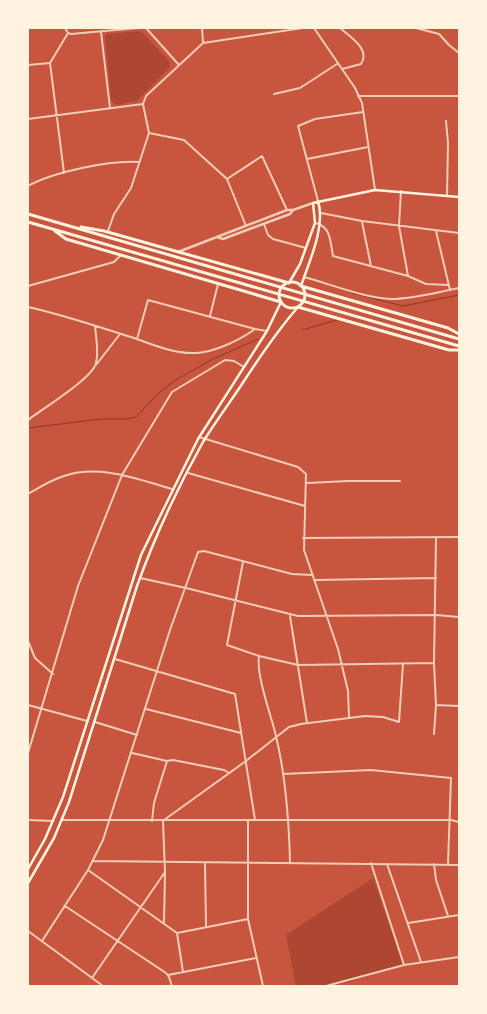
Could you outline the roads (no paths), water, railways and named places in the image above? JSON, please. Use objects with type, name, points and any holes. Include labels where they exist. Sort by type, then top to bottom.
[{"type":"highway","points":[[28,214],[121,239],[459,339]]},
{"type":"highway","points":[[28,222],[459,346]]},
{"type":"highway","points":[[62,224],[108,232],[448,328],[459,334]]},
{"type":"highway","points":[[54,229],[66,239],[281,302],[291,308],[298,307],[449,350],[459,350]]},
{"type":"highway","points":[[281,302],[280,290],[289,283]]},
{"type":"highway","points":[[298,307],[303,303],[305,297],[304,291],[300,286]]},
{"type":"main road","points":[[289,283],[300,264],[315,223],[313,203],[375,190],[400,190],[459,197]]},
{"type":"main road","points":[[300,286],[320,224],[321,213],[318,201]]},
{"type":"main road","points":[[28,869],[54,821],[63,797],[141,555],[172,489],[199,437],[267,331],[281,302]]},
{"type":"main road","points":[[28,883],[43,859],[62,820],[95,722],[140,578],[148,558],[205,439],[279,328],[298,307]]},
{"type":"street","points":[[65,28],[68,33]]},
{"type":"street","points":[[68,33],[101,32],[138,28]]},
{"type":"street","points":[[146,28],[179,65]]},
{"type":"street","points":[[202,28],[203,43]]},
{"type":"street","points":[[108,232],[114,214],[130,188],[148,133],[143,104],[146,96],[203,43],[303,28]]},
{"type":"street","points":[[314,28],[342,69],[358,96],[363,112],[375,190]]},
{"type":"street","points":[[340,28],[361,47],[363,53],[361,64],[342,69]]},
{"type":"street","points":[[416,28],[439,34],[448,45],[459,53]]},
{"type":"street","points":[[101,32],[110,108]]},
{"type":"street","points":[[64,173],[50,63],[68,33]]},
{"type":"street","points":[[28,65],[50,63]]},
{"type":"street","points":[[274,94],[300,88],[338,64]]},
{"type":"street","points":[[358,96],[459,96]]},
{"type":"street","points":[[28,119],[143,104]]},
{"type":"street","points":[[318,201],[298,126],[315,119],[363,112]]},
{"type":"street","points":[[446,121],[448,143],[447,196]]},
{"type":"street","points":[[148,133],[184,140],[227,180],[248,230]]},
{"type":"street","points":[[307,159],[368,147]]},
{"type":"street","points":[[227,180],[262,156],[287,210]]},
{"type":"street","points":[[28,186],[43,178],[64,173],[113,163],[139,162]]},
{"type":"street","points":[[400,190],[399,226],[408,276]]},
{"type":"street","points":[[178,252],[287,210],[294,210],[313,203]]},
{"type":"street","points":[[217,237],[223,239],[290,214],[294,210]]},
{"type":"street","points":[[321,213],[362,221],[459,233]]},
{"type":"street","points":[[362,221],[371,266]]},
{"type":"street","points":[[315,223],[320,224],[328,231],[332,256],[408,276],[426,284],[448,285]]},
{"type":"street","points":[[264,224],[268,235],[273,239],[306,248]]},
{"type":"street","points":[[436,230],[450,290]]},
{"type":"street","points":[[28,286],[114,262],[121,255]]},
{"type":"street","points":[[304,277],[375,297],[390,299],[406,298],[459,288]]},
{"type":"street","points":[[210,316],[218,284]]},
{"type":"street","points":[[136,339],[148,300],[267,331]]},
{"type":"street","points":[[28,307],[50,312],[179,351],[202,352],[215,349],[255,329]]},
{"type":"street","points":[[95,326],[97,355],[96,365]]},
{"type":"street","points":[[28,420],[76,384],[96,365],[120,334]]},
{"type":"street","points":[[28,751],[53,674],[78,586],[122,475],[173,390],[225,360],[234,361],[244,367]]},
{"type":"street","points":[[199,437],[301,468],[306,474],[304,550],[338,649],[349,698],[349,717]]},
{"type":"street","points":[[28,494],[50,481],[72,474],[94,471],[122,475],[172,489]]},
{"type":"street","points":[[188,473],[305,506]]},
{"type":"street","points":[[306,483],[348,481],[400,482]]},
{"type":"street","points":[[304,538],[459,537]]},
{"type":"street","points":[[434,734],[436,705],[434,662],[436,615],[436,538]]},
{"type":"street","points":[[42,941],[88,870],[103,840],[198,552],[200,551],[292,574],[312,576]]},
{"type":"street","points":[[243,562],[227,645],[259,656],[298,665],[403,664],[434,662]]},
{"type":"street","points":[[140,578],[186,588],[290,615],[326,617],[436,615],[459,617]]},
{"type":"street","points":[[314,580],[436,578]]},
{"type":"street","points":[[290,615],[307,723]]},
{"type":"street","points":[[28,642],[35,658],[53,674]]},
{"type":"street","points":[[259,656],[258,668],[276,736],[283,774],[289,821],[290,863]]},
{"type":"street","points":[[114,659],[235,694],[255,820]]},
{"type":"street","points":[[163,821],[246,761],[289,727],[349,717],[372,716],[399,722],[403,664]]},
{"type":"street","points":[[28,705],[87,721]]},
{"type":"street","points":[[436,705],[459,706]]},
{"type":"street","points":[[146,709],[242,733]]},
{"type":"street","points":[[95,722],[138,736]]},
{"type":"street","points":[[132,753],[167,761],[173,760],[187,762],[225,770],[229,773]]},
{"type":"street","points":[[152,821],[154,803],[167,761]]},
{"type":"street","points":[[283,774],[371,770],[451,778],[451,820],[448,864]]},
{"type":"street","points":[[28,820],[54,821]]},
{"type":"street","points":[[62,820],[451,820],[459,822]]},
{"type":"street","points":[[248,820],[248,919],[263,986]]},
{"type":"street","points":[[163,821],[165,863],[164,922]]},
{"type":"street","points":[[92,861],[165,863],[371,863],[459,865]]},
{"type":"street","points":[[205,863],[206,926]]},
{"type":"street","points":[[371,863],[404,965]]},
{"type":"street","points":[[387,864],[421,962]]},
{"type":"street","points":[[434,864],[436,880],[448,916]]},
{"type":"street","points":[[88,870],[164,922],[177,933],[183,972]]},
{"type":"street","points":[[92,978],[142,907],[164,872]]},
{"type":"street","points":[[65,906],[168,975],[172,986]]},
{"type":"street","points":[[408,923],[459,915]]},
{"type":"street","points":[[177,933],[206,926],[248,919]]},
{"type":"street","points":[[28,931],[103,986]]},
{"type":"street","points":[[326,986],[404,965],[459,957]]},
{"type":"street","points":[[168,975],[256,958]]},
{"type":"waterway","points":[[352,293],[403,306],[459,295]]},
{"type":"waterway","points":[[302,330],[337,320]]},
{"type":"waterway","points":[[28,428],[101,419],[126,419],[136,417],[160,392],[174,381],[213,359],[258,339]]}]
